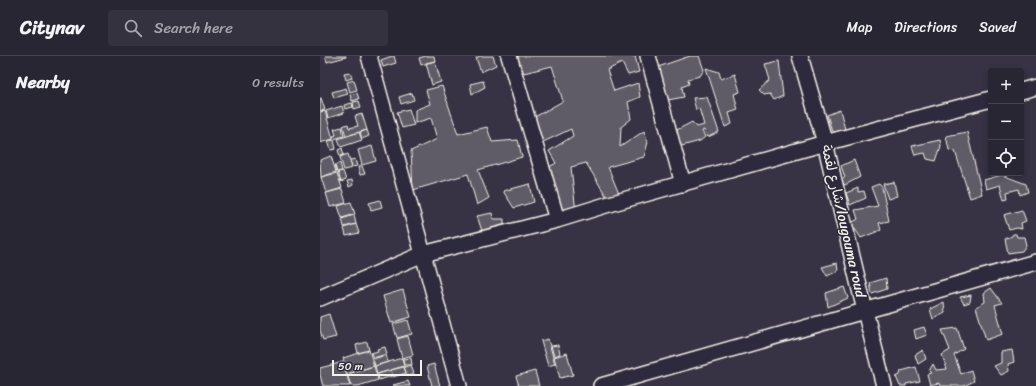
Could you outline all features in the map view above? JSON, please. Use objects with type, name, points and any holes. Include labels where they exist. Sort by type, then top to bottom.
[{"type":"street","points":[[369,56],[459,386]]},
{"type":"street","points":[[509,56],[557,220]]},
{"type":"street","points":[[648,56],[682,184]]},
{"type":"street","name":"شارع لقمة/lougouma roud","points":[[800,56],[826,143],[884,386]]},
{"type":"street","points":[[1024,90],[1036,87]]},
{"type":"street","points":[[320,298],[423,254],[557,220],[826,143],[988,100]]},
{"type":"street","points":[[601,386],[1036,262]]},
{"type":"building","points":[[325,56],[346,56],[346,57],[327,62]]},
{"type":"building","points":[[394,56],[396,63],[383,67],[381,60]]},
{"type":"building","points":[[434,56],[435,61],[421,65],[419,58]]},
{"type":"building","points":[[480,56],[493,56],[496,65],[481,72],[476,58]]},
{"type":"building","points":[[517,56],[635,56],[639,72],[628,75],[622,63],[607,70],[614,91],[638,83],[640,97],[628,102],[631,119],[621,127],[620,147],[644,131],[648,142],[644,157],[608,167],[619,194],[608,199],[586,163],[571,167],[576,212],[562,212],[546,169],[556,163],[549,151],[573,136],[571,129],[539,144],[533,118],[563,101],[552,66],[524,73]]},
{"type":"building","points":[[690,56],[699,56],[704,70],[700,76],[688,79],[689,84],[682,87],[684,97],[668,100],[658,67]]},
{"type":"building","points":[[435,61],[441,82],[432,85],[426,63]]},
{"type":"building","points":[[779,61],[783,96],[774,100],[770,94],[764,95],[759,90],[770,80],[765,64]]},
{"type":"building","points":[[706,68],[719,72],[721,79],[735,74],[740,92],[734,94],[738,110],[729,113],[732,124],[725,127]]},
{"type":"building","points":[[350,72],[352,78],[346,80],[344,73]]},
{"type":"building","points":[[354,80],[357,90],[350,92],[347,82]]},
{"type":"building","points":[[483,81],[485,87],[472,94],[470,84]]},
{"type":"building","points":[[442,86],[458,134],[487,127],[492,142],[518,140],[522,157],[478,170],[489,198],[477,205],[468,174],[413,190],[411,151],[437,139],[431,118],[415,123],[415,110],[430,104],[426,90]]},
{"type":"building","points":[[346,88],[348,94],[334,98],[332,92]]},
{"type":"building","points":[[357,93],[359,99],[352,101],[350,95]]},
{"type":"building","points":[[412,93],[414,100],[401,104],[399,97]]},
{"type":"building","points":[[707,97],[719,132],[708,137],[704,130],[702,131],[705,137],[700,141],[678,147],[673,132],[692,122],[697,127],[704,125],[699,108],[696,110],[693,98]]},
{"type":"building","points":[[320,98],[325,110],[320,111]]},
{"type":"building","points":[[359,101],[361,107],[354,109],[353,102]]},
{"type":"building","points":[[352,103],[353,107],[345,109],[344,105]]},
{"type":"building","points":[[342,106],[344,113],[328,118],[326,111]]},
{"type":"building","points":[[409,109],[414,125],[402,128],[397,112]]},
{"type":"building","points":[[840,110],[845,129],[833,134],[827,115]]},
{"type":"building","points":[[325,111],[333,139],[320,143],[320,112]]},
{"type":"building","points":[[362,114],[367,130],[346,136],[343,126],[348,124],[349,128],[358,126],[355,116]]},
{"type":"building","points":[[342,127],[344,136],[334,139],[333,136],[336,135],[334,129]]},
{"type":"building","points":[[367,130],[369,136],[362,139],[360,132]]},
{"type":"building","points":[[359,132],[362,140],[341,147],[338,139]]},
{"type":"building","points":[[967,132],[982,194],[970,198],[955,151],[949,150],[946,136]]},
{"type":"building","points":[[334,140],[336,149],[331,150],[328,141]]},
{"type":"building","points":[[940,140],[941,146],[936,161],[927,159],[925,153],[915,155],[912,146]]},
{"type":"building","points":[[372,146],[376,161],[362,165],[358,150]]},
{"type":"building","points":[[342,148],[344,155],[340,156],[338,150]]},
{"type":"building","points":[[348,154],[352,168],[344,170],[340,157]]},
{"type":"building","points":[[331,156],[336,172],[321,177],[320,160]]},
{"type":"building","points":[[355,159],[357,166],[352,167],[350,160]]},
{"type":"building","points":[[854,160],[860,177],[845,185],[841,181],[845,177],[841,166]]},
{"type":"building","points":[[340,163],[342,171],[337,172],[335,165]]},
{"type":"building","points":[[362,166],[365,174],[360,175],[358,167]]},
{"type":"building","points":[[343,171],[346,180],[341,182],[338,172]]},
{"type":"building","points":[[337,173],[342,188],[326,193],[321,177]]},
{"type":"building","points":[[1005,176],[1026,184],[1028,192],[1020,195],[1019,189],[1007,192],[1008,199],[1004,200],[1000,185],[986,189],[984,180]]},
{"type":"building","points":[[352,180],[353,185],[349,187],[347,181]]},
{"type":"building","points":[[894,182],[897,196],[888,199],[883,184]]},
{"type":"building","points":[[530,184],[534,202],[514,208],[503,191]]},
{"type":"building","points":[[879,184],[882,187],[889,221],[879,223],[881,230],[861,238],[851,223],[858,219],[855,210],[878,206],[871,187]]},
{"type":"building","points":[[858,188],[858,192],[864,191],[866,198],[850,205],[846,193]]},
{"type":"building","points":[[342,189],[346,203],[330,207],[326,193]]},
{"type":"building","points":[[380,200],[382,207],[371,210],[369,203]]},
{"type":"building","points":[[351,202],[355,214],[342,218],[338,206]]},
{"type":"building","points":[[1022,210],[1026,221],[1021,223],[1022,229],[1017,228],[1009,230],[1004,215]]},
{"type":"building","points":[[492,213],[493,219],[504,219],[504,228],[483,234],[477,216]]},
{"type":"building","points":[[354,215],[356,224],[344,227],[342,219]]},
{"type":"building","points":[[356,224],[359,233],[346,236],[344,228]]},
{"type":"building","points":[[1013,234],[1016,234],[1017,237],[1024,237],[1026,245],[1022,251],[1008,253],[1005,239]]},
{"type":"building","points":[[837,263],[838,271],[827,276],[822,267]]},
{"type":"building","points":[[886,278],[887,289],[872,294],[870,283]]},
{"type":"building","points":[[844,287],[848,298],[828,307],[826,293]]},
{"type":"building","points":[[991,288],[1002,303],[995,305],[1003,334],[986,340],[976,307],[985,302],[984,293]]},
{"type":"building","points":[[403,290],[411,317],[391,323],[383,296]]},
{"type":"building","points":[[971,295],[970,302],[964,304],[960,297]]},
{"type":"building","points":[[944,302],[945,313],[933,319],[930,309]]},
{"type":"building","points":[[329,314],[336,337],[323,340],[320,330],[320,317]]},
{"type":"building","points":[[408,320],[412,334],[397,338],[393,324]]},
{"type":"building","points":[[924,327],[927,335],[916,339],[914,330]]},
{"type":"building","points":[[957,328],[964,349],[954,355],[961,374],[971,370],[974,381],[964,386],[940,386],[939,383],[930,385],[927,374],[931,373],[929,371],[933,364],[936,370],[947,369],[942,355],[950,350],[942,330]]},
{"type":"building","points":[[408,336],[413,355],[402,358],[397,339]]},
{"type":"building","points":[[548,339],[555,364],[548,366],[541,341]]},
{"type":"building","points":[[367,342],[369,350],[358,353],[356,345]]},
{"type":"building","points":[[558,345],[560,354],[554,356],[551,346]]},
{"type":"building","points":[[385,347],[387,354],[373,358],[371,353],[378,351],[377,349]]},
{"type":"building","points":[[369,350],[374,366],[347,374],[343,358]]},
{"type":"building","points":[[923,350],[926,359],[918,364],[915,355]]},
{"type":"building","points":[[1012,350],[1014,362],[1008,364],[1009,371],[1001,375],[994,366],[1001,363],[1001,352]]},
{"type":"building","points":[[567,353],[573,375],[560,378],[554,357]]},
{"type":"building","points":[[386,355],[388,362],[375,366],[373,359]]},
{"type":"building","points":[[402,358],[404,366],[377,374],[375,366]]},
{"type":"building","points":[[411,358],[412,365],[404,365],[403,359]]},
{"type":"building","points":[[343,362],[350,386],[323,386],[320,368]]},
{"type":"building","points":[[434,364],[440,386],[432,386],[427,366]]},
{"type":"building","points":[[411,365],[414,374],[407,376],[404,367]]},
{"type":"building","points":[[374,366],[378,380],[358,386],[351,386],[347,374]]},
{"type":"building","points":[[404,367],[406,373],[393,377],[391,370]]},
{"type":"building","points":[[916,367],[920,381],[906,384],[906,386],[900,386],[896,377],[900,375],[901,371]]},
{"type":"building","points":[[391,370],[392,376],[379,380],[378,374]]},
{"type":"building","points":[[535,371],[539,386],[519,386],[516,376]]},
{"type":"building","points":[[408,381],[410,386],[393,385]]}]
